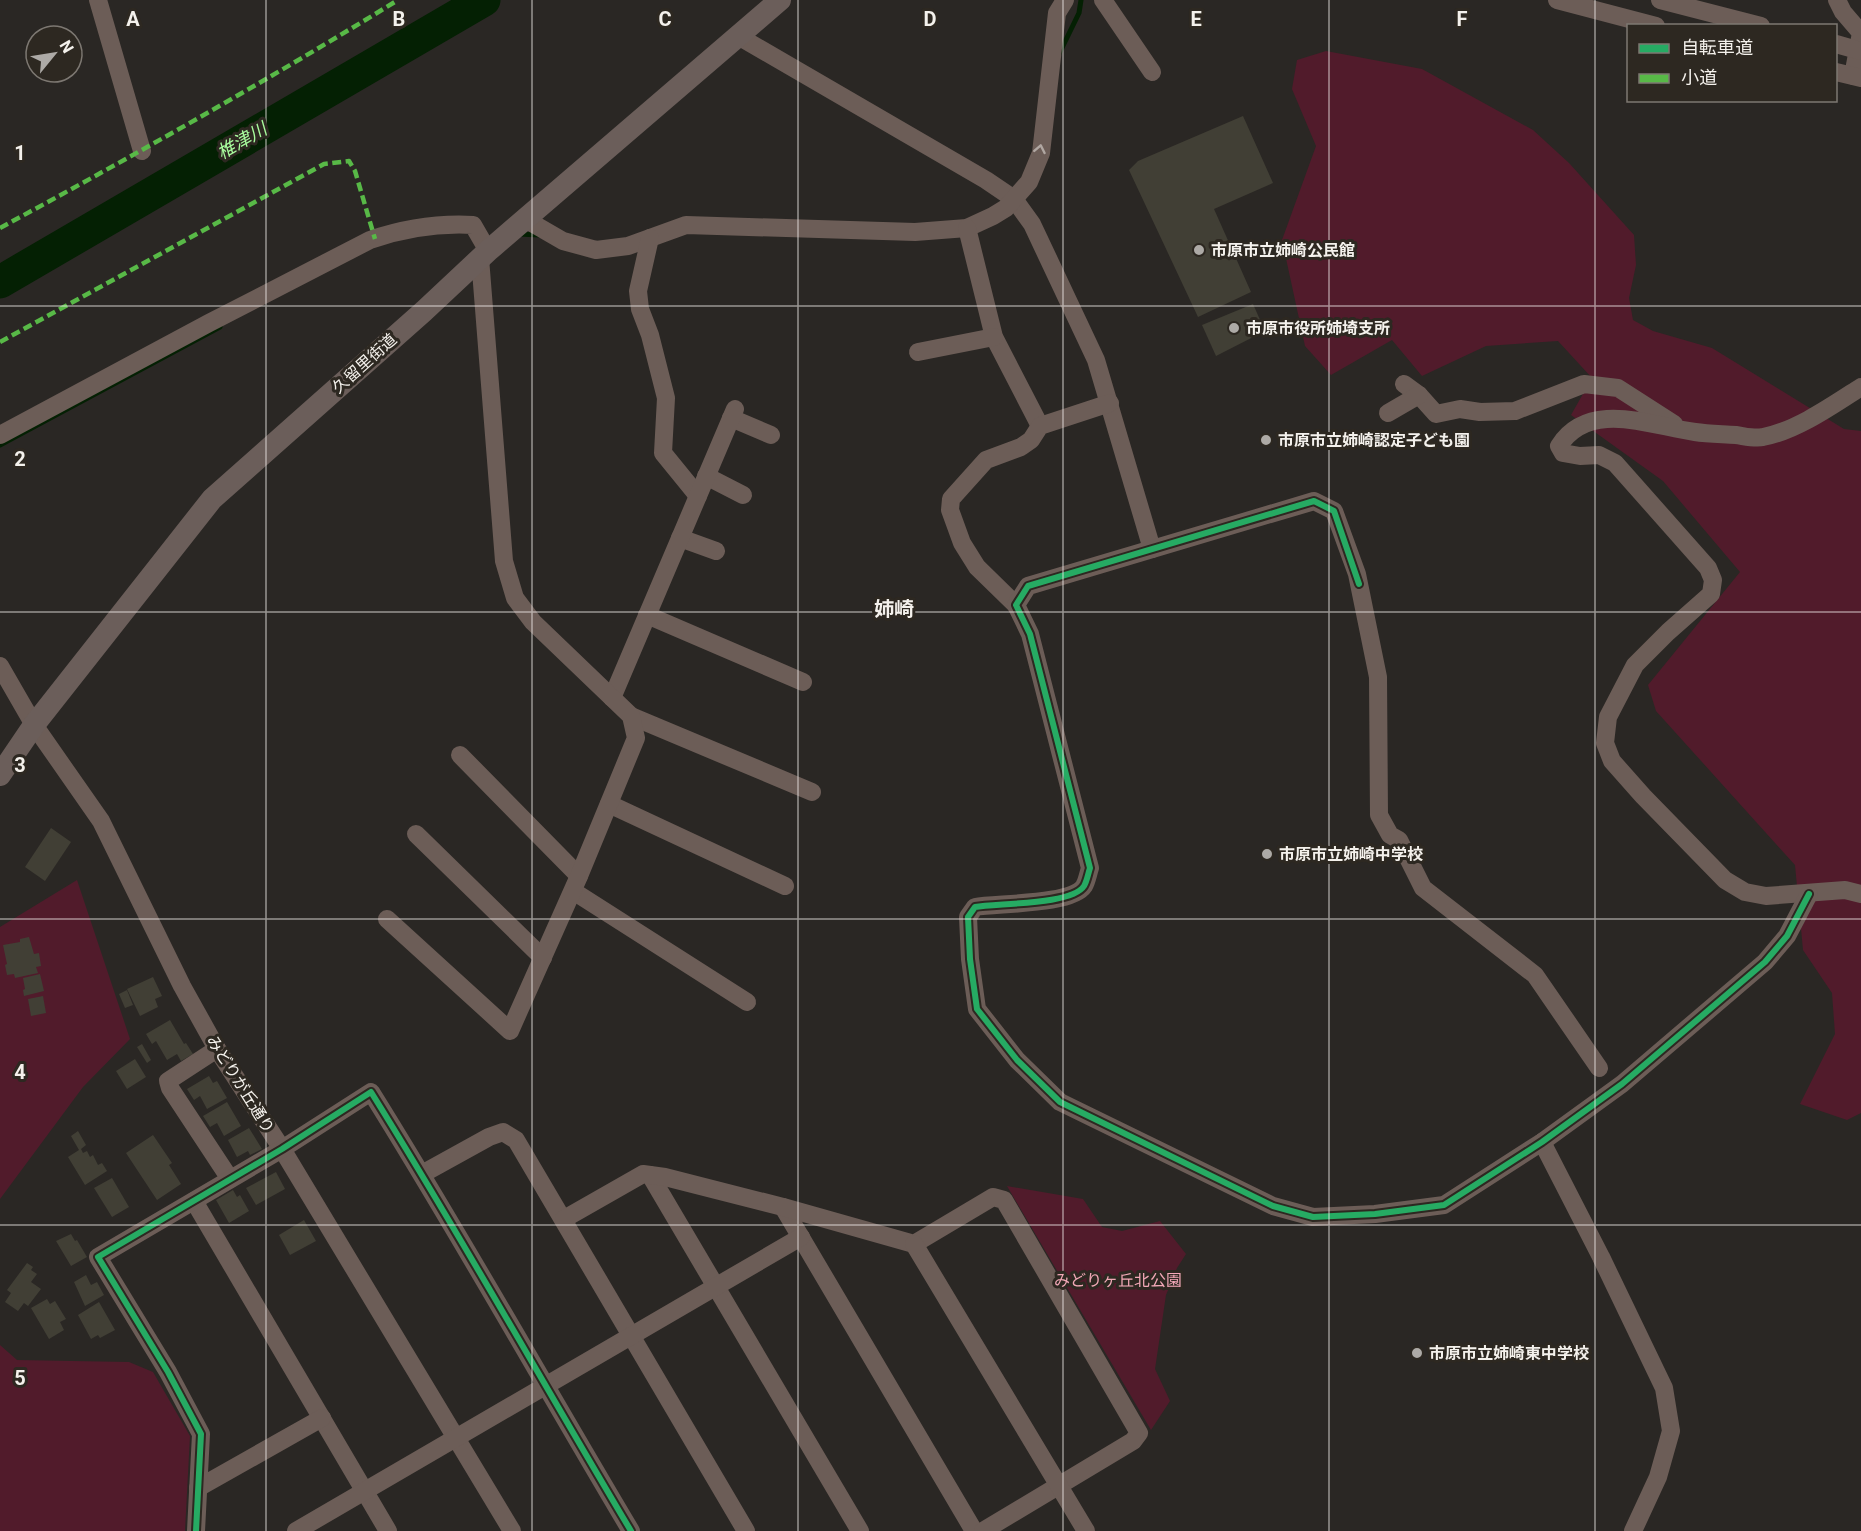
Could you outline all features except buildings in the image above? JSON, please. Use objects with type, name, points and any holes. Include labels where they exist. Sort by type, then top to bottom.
[{"type":"main road","name":"久留里街道","points":[[0,775],[34,725],[212,500],[484,251],[525,219],[780,0]]},
{"type":"street","points":[[98,0],[142,151]]},
{"type":"street","points":[[525,219],[563,241],[596,250],[628,246],[686,225],[915,232],[967,228],[993,216],[1014,199],[1029,182],[1041,153],[1057,13],[1065,0]]},
{"type":"street","points":[[1103,0],[1152,72]]},
{"type":"street","points":[[1557,0],[1648,24]]},
{"type":"street","points":[[1660,0],[1753,24]]},
{"type":"street","points":[[1837,0],[1843,12],[1861,33],[1860,51],[1850,75]]},
{"type":"street","points":[[738,36],[986,180],[1014,199],[1032,224],[1048,254],[1096,360],[1152,549]]},
{"type":"street","points":[[1837,44],[1860,51]]},
{"type":"street","points":[[0,435],[370,240],[392,233],[443,224],[473,225],[484,251],[504,561],[515,598],[533,622],[631,716],[812,792]]},
{"type":"street","points":[[967,228],[993,337],[1040,426]]},
{"type":"street","points":[[650,238],[638,291],[639,309],[650,335],[666,398],[663,453],[698,496]]},
{"type":"street","points":[[918,352],[993,337]]},
{"type":"street","points":[[1388,413],[1411,390],[1436,414],[1460,409],[1480,412],[1515,411],[1584,384],[1618,387],[1683,430]]},
{"type":"street","points":[[1861,387],[1788,429],[1762,438],[1683,430],[1630,418],[1592,421],[1578,426],[1565,436],[1559,446],[1563,453],[1580,456],[1599,455],[1615,463],[1708,568],[1713,580],[1711,594],[1635,665],[1608,717],[1605,743],[1612,762],[1725,880],[1745,892],[1766,896],[1845,890],[1861,894]]},
{"type":"street","points":[[1110,403],[1040,426],[1031,440],[1021,447],[986,460],[951,499],[951,510],[962,543],[977,567],[1016,604],[1029,634],[1090,868],[1084,887],[1072,895],[1047,901],[975,907],[968,917],[970,959],[977,1009],[1017,1060],[1060,1102],[1273,1206],[1313,1217],[1375,1214],[1444,1205],[1542,1142],[1622,1084],[1765,962],[1786,936],[1809,894]]},
{"type":"street","points":[[612,698],[733,413],[771,435]]},
{"type":"street","points":[[706,476],[743,495]]},
{"type":"street","points":[[1016,604],[1028,586],[1314,501],[1334,511],[1359,584],[1378,677],[1379,815],[1390,835],[1399,840],[1423,888],[1535,975],[1599,1068]]},
{"type":"street","points":[[680,538],[716,551]]},
{"type":"street","points":[[648,615],[803,682]]},
{"type":"street","name":"みどりが丘通り","points":[[0,666],[34,725],[101,821],[182,986],[218,1049],[282,1149],[512,1531]]},
{"type":"street","points":[[387,919],[510,1031],[576,883],[636,738],[631,716]]},
{"type":"street","points":[[460,755],[576,883],[747,1002]]},
{"type":"street","points":[[609,804],[785,886]]},
{"type":"street","points":[[416,834],[543,958]]},
{"type":"street","points":[[218,1049],[168,1082],[230,1179]]},
{"type":"street","points":[[196,1531],[201,1434],[168,1372],[98,1257],[282,1149],[371,1092],[422,1174],[544,1386],[631,1531]]},
{"type":"street","points":[[422,1174],[489,1137],[503,1132],[516,1140],[747,1531]]},
{"type":"street","points":[[1542,1142],[1664,1388],[1671,1431],[1658,1476],[1633,1531]]},
{"type":"street","points":[[564,1219],[643,1174],[783,1207],[914,1244],[1086,1531]]},
{"type":"street","points":[[650,1175],[860,1531]]},
{"type":"street","points":[[914,1244],[993,1197],[1004,1200],[1139,1433],[1133,1442],[983,1531]]},
{"type":"street","points":[[195,1201],[388,1531]]},
{"type":"street","points":[[783,1207],[974,1531]]},
{"type":"street","points":[[296,1531],[801,1236]]},
{"type":"street","points":[[198,1488],[322,1418]]},
{"type":"green space","points":[[1326,51],[1422,69],[1533,130],[1569,163],[1634,235],[1636,265],[1629,298],[1633,320],[1653,331],[1712,348],[1844,429],[1861,431],[1861,1113],[1847,1120],[1800,1104],[1835,1034],[1832,993],[1803,950],[1795,865],[1656,711],[1648,685],[1740,572],[1663,481],[1571,415],[1592,378],[1558,341],[1486,346],[1422,376],[1392,340],[1331,375],[1305,346],[1282,240],[1316,146],[1292,89],[1297,60]]},
{"type":"green space","points":[[77,880],[130,1039],[83,1087],[0,1199],[0,927]]},
{"type":"green space","name":"みどりヶ丘北公園","points":[[1007,1186],[1083,1199],[1102,1227],[1122,1231],[1160,1221],[1186,1254],[1177,1268],[1166,1295],[1155,1369],[1170,1401],[1151,1430]]},
{"type":"green space","points":[[0,1345],[17,1360],[129,1362],[153,1372],[190,1436],[185,1531],[0,1531]]},
{"type":"waterway","name":"椎津川","points":[[0,282],[484,0]]},
{"type":"waterway","points":[[1059,54],[1079,13],[1081,0]]},
{"type":"waterway","points":[[519,234],[540,235]]},
{"type":"waterway","points":[[0,445],[220,327]]},
{"type":"marked path","points":[[0,228],[201,117],[398,0]]},
{"type":"marked path","points":[[0,342],[324,164],[349,161],[355,171],[375,239]]},
{"type":"cycle path","points":[[1359,584],[1334,511],[1314,501],[1028,586],[1016,605],[1030,634],[1090,868],[1084,886],[1065,897],[975,907],[968,917],[970,959],[977,1009],[1017,1060],[1060,1102],[1273,1206],[1313,1217],[1375,1214],[1444,1205],[1542,1142],[1622,1084],[1765,962],[1787,936],[1809,894]]},
{"type":"cycle path","points":[[196,1531],[201,1434],[168,1372],[98,1257],[282,1149],[371,1092],[631,1531]]},
{"type":"place","name":"市原市立姉崎公民館","points":[[1199,250]]},
{"type":"place","name":"市原市役所姉埼支所","points":[[1234,328]]},
{"type":"place","name":"市原市立姉崎認定子ども園","points":[[1266,440]]},
{"type":"place","name":"市原市立姉崎中学校","points":[[1267,854]]},
{"type":"place","name":"市原市立姉崎東中学校","points":[[1417,1353]]},
{"type":"district","name":"姉崎","points":[[894,609]]}]
